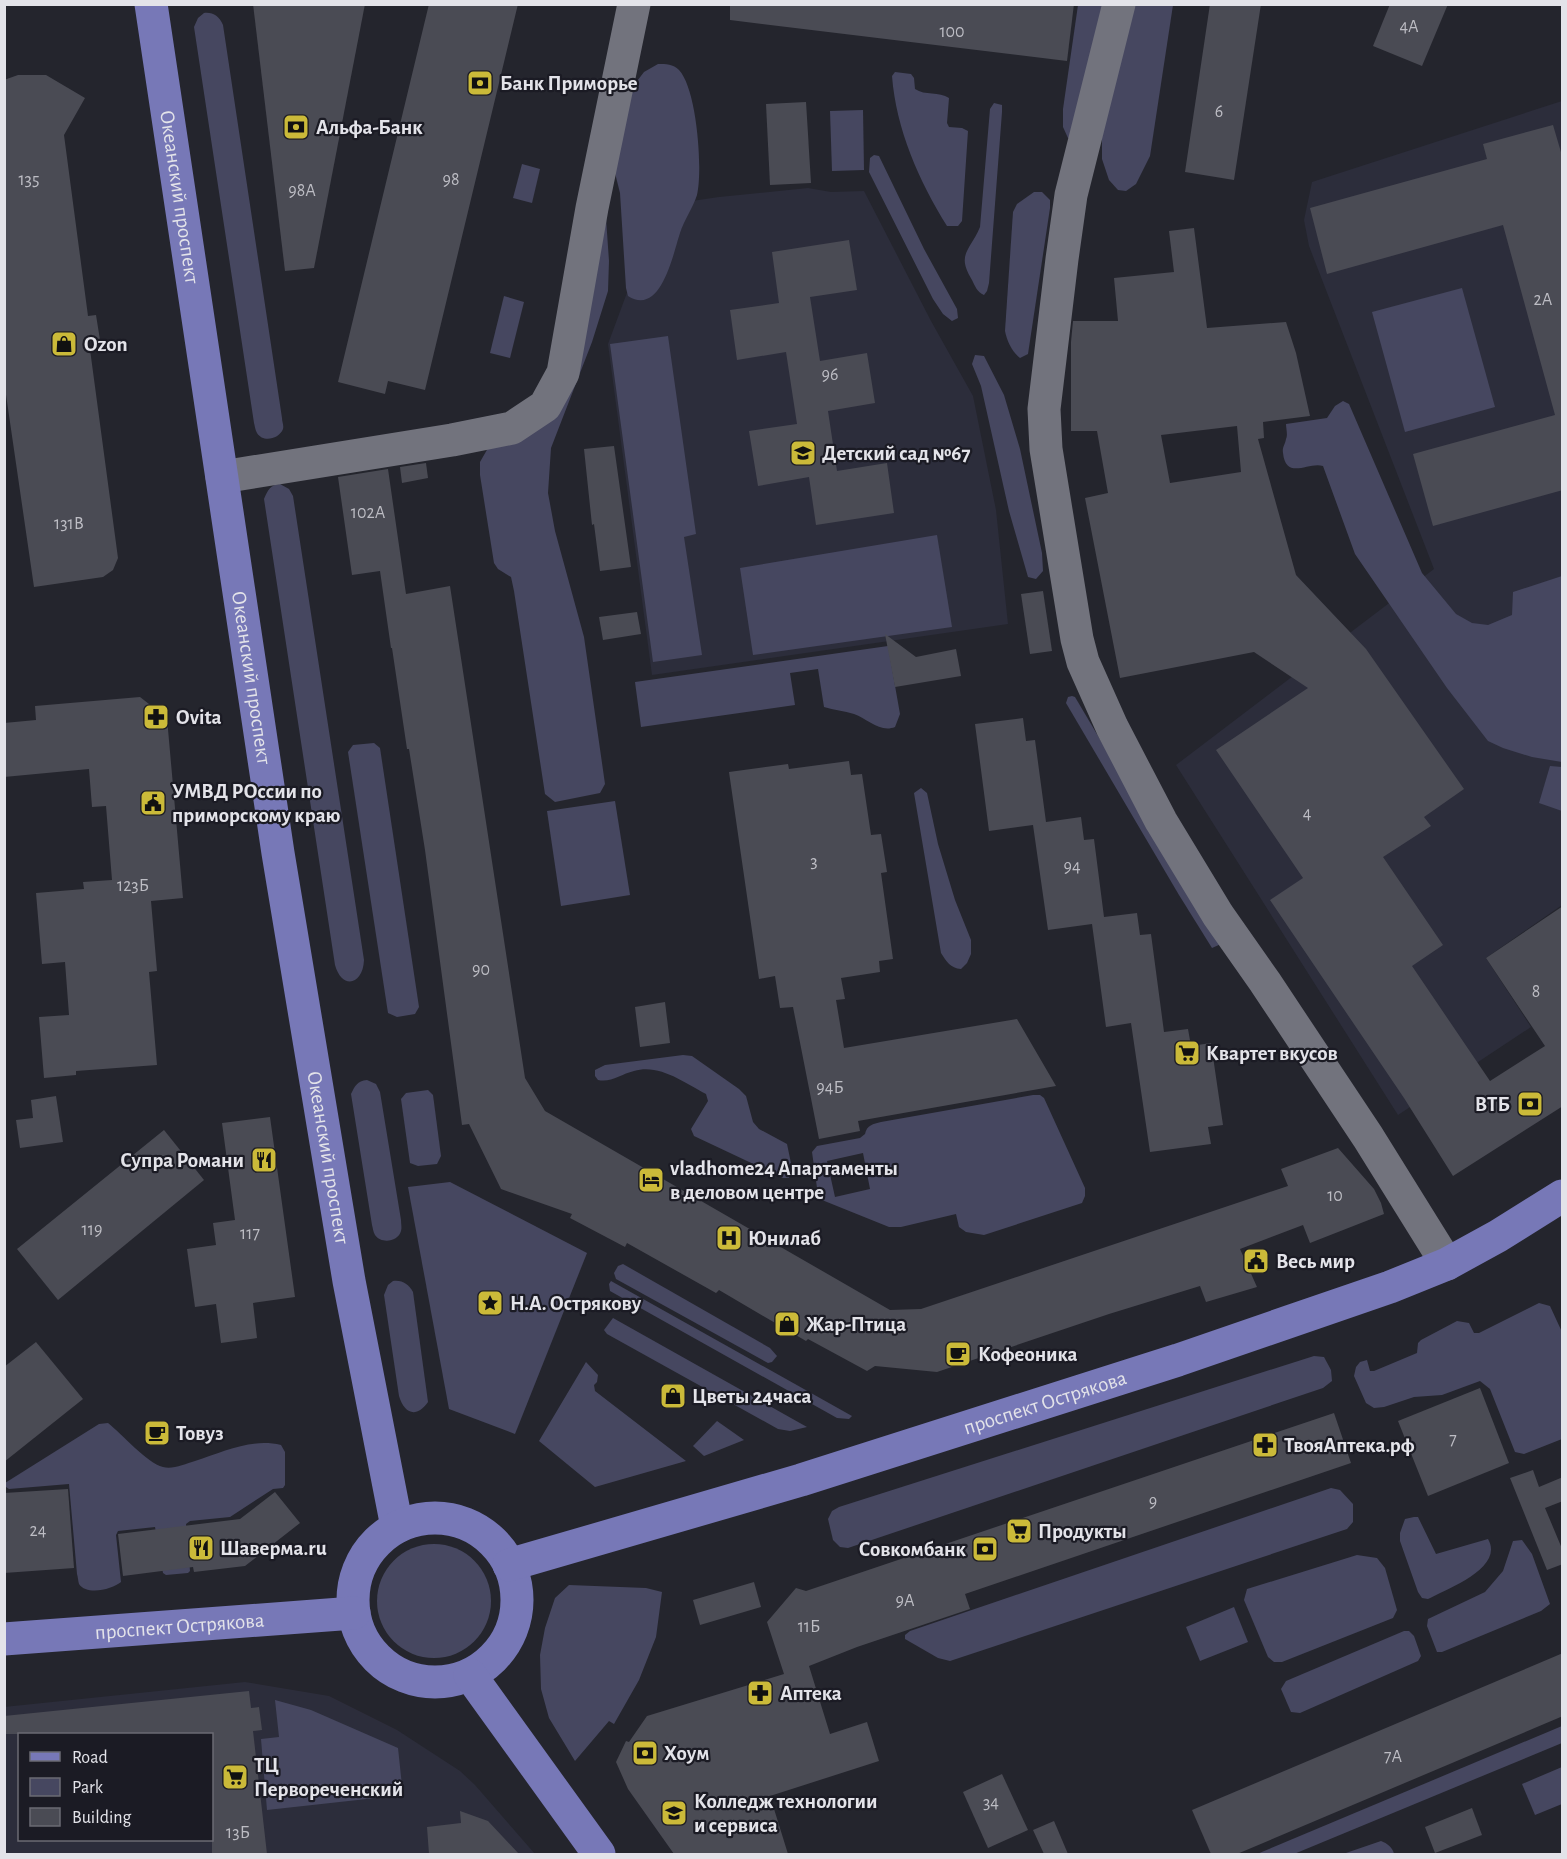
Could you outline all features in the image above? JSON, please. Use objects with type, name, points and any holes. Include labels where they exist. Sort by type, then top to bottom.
[{"type":"main road","name":"Океанский проспект","points":[[151,4],[276,842],[349,1281],[397,1527]]},
{"type":"main road","name":"проспект Острякова","points":[[509,1565],[801,1480],[1308,1316],[1447,1264],[1563,1196]]},
{"type":"main road","points":[[429,1518],[462,1522],[488,1537],[509,1565],[516,1587],[517,1611],[514,1623],[497,1654],[470,1675],[450,1681],[430,1682],[401,1675],[384,1664],[370,1650],[360,1633],[354,1614],[355,1582],[362,1563],[380,1539],[397,1527],[418,1519],[429,1518]]},
{"type":"main road","name":"проспект Острякова","points":[[4,1639],[354,1614]]},
{"type":"main road","points":[[470,1675],[599,1854]]},
{"type":"street","points":[[1119,4],[1071,195],[1044,409],[1046,449],[1077,639],[1083,662],[1112,727],[1166,830],[1218,915],[1368,1137],[1447,1264]]},
{"type":"street","points":[[222,477],[452,440],[512,428],[545,406],[563,373],[627,14]]},
{"type":"shaded area","points":[[1562,101],[1562,905],[1486,958],[1531,1027],[1398,1115],[1176,765],[1434,569],[1309,246],[1304,220],[1312,182]]},
{"type":"shaded area","name":"Детский сад №67","points":[[808,188],[831,192],[864,191],[931,321],[973,396],[996,510],[1008,624],[652,675],[608,344],[648,236],[651,207]]},
{"type":"shaded area","points":[[245,1682],[329,1696],[397,1730],[460,1771],[535,1854],[5,1854],[4,1707]]},
{"type":"green space","points":[[1078,5],[1111,5],[1076,139],[1068,138],[1063,127],[1063,109]]},
{"type":"green space","points":[[1134,5],[1173,5],[1150,156],[1136,184],[1126,191],[1118,190],[1109,180],[1102,159],[1102,130]]},
{"type":"green space","points":[[204,13],[215,15],[223,25],[283,425],[278,435],[267,439],[256,432],[254,423],[194,27],[198,18]]},
{"type":"green space","points":[[658,64],[672,65],[679,70],[690,94],[699,149],[699,183],[697,195],[682,228],[664,280],[649,298],[639,300],[628,296],[626,288],[620,193],[612,161],[631,89],[644,72]]},
{"type":"green space","points":[[895,72],[911,74],[914,78],[915,89],[919,91],[949,98],[947,123],[949,127],[968,131],[962,221],[958,226],[947,226],[918,173],[898,115],[892,76]]},
{"type":"green space","points":[[994,103],[1002,105],[1002,112],[989,283],[984,295],[978,291],[967,271],[965,258],[980,227],[990,109]]},
{"type":"green space","points":[[863,110],[864,170],[832,171],[830,111]]},
{"type":"green space","points":[[874,155],[879,156],[924,249],[957,309],[958,318],[952,321],[943,314],[933,299],[869,172],[870,158]]},
{"type":"green space","points":[[522,164],[540,169],[532,203],[513,198]]},
{"type":"green space","points":[[1034,192],[1042,192],[1050,200],[1050,208],[1028,354],[1020,358],[1010,346],[1005,331],[1013,212],[1017,204]]},
{"type":"green space","points":[[606,218],[609,261],[608,291],[592,342],[551,448],[548,493],[555,531],[584,637],[605,784],[600,793],[555,802],[545,794],[511,577],[498,569],[494,563],[480,462],[488,448],[550,412]]},
{"type":"green space","points":[[1462,288],[1495,407],[1405,432],[1372,312]]},
{"type":"green space","points":[[504,296],[524,302],[510,358],[490,353]]},
{"type":"green space","points":[[668,336],[696,534],[684,537],[702,655],[653,662],[610,344]]},
{"type":"green space","points":[[975,355],[984,356],[1004,395],[1020,449],[1042,553],[1043,571],[1036,579],[1028,577],[1009,511],[981,386],[972,364]]},
{"type":"green space","points":[[1343,401],[1349,404],[1422,573],[1456,614],[1472,623],[1488,625],[1512,615],[1513,592],[1562,576],[1562,762],[1532,757],[1488,741],[1447,688],[1355,554],[1323,466],[1293,468],[1285,461],[1283,451],[1287,436],[1286,424],[1327,418],[1335,406]]},
{"type":"green space","points":[[280,484],[289,489],[293,496],[364,960],[360,975],[352,981],[342,978],[335,965],[264,499],[270,488]]},
{"type":"green space","points":[[937,535],[952,627],[753,655],[740,568]]},
{"type":"green space","points":[[888,646],[900,714],[895,727],[879,727],[854,714],[824,707],[818,669],[790,673],[795,705],[641,727],[635,682]]},
{"type":"green space","points":[[1068,697],[1075,697],[1221,944],[1212,948],[1179,895],[1066,703]]},
{"type":"green space","points":[[374,743],[380,748],[419,1007],[415,1014],[397,1017],[388,1013],[348,752],[353,745]]},
{"type":"green space","points":[[1550,766],[1562,767],[1562,811],[1539,803]]},
{"type":"green space","points":[[921,788],[927,793],[938,844],[955,900],[971,940],[971,954],[961,969],[951,966],[941,953],[914,793]]},
{"type":"green space","points":[[615,801],[630,895],[561,906],[547,811]]},
{"type":"green space","points":[[683,1055],[692,1056],[746,1096],[753,1122],[759,1129],[787,1144],[792,1168],[789,1178],[783,1178],[694,1136],[691,1129],[708,1101],[706,1094],[681,1080],[662,1072],[643,1069],[603,1081],[598,1080],[595,1076],[595,1070],[605,1065]]},
{"type":"green space","points":[[367,1080],[376,1084],[380,1092],[401,1220],[401,1230],[397,1238],[385,1241],[378,1238],[373,1231],[351,1094],[357,1084]]},
{"type":"green space","points":[[428,1090],[433,1095],[441,1156],[437,1164],[418,1166],[410,1163],[401,1099],[406,1093]]},
{"type":"green space","points":[[1040,1095],[1044,1098],[1085,1188],[1085,1196],[1082,1203],[984,1235],[966,1232],[959,1227],[956,1214],[901,1227],[889,1227],[822,1200],[818,1195],[812,1152],[817,1146],[860,1138],[869,1127],[881,1122]],"holes":[[[863,1153],[870,1189],[835,1197],[827,1161]]]},
{"type":"green space","points":[[450,1182],[587,1253],[515,1434],[449,1409],[408,1187]]},
{"type":"green space","points":[[623,1264],[770,1348],[777,1356],[768,1363],[616,1279],[614,1273],[618,1266]]},
{"type":"green space","points":[[393,1281],[405,1283],[413,1292],[428,1402],[415,1412],[407,1410],[399,1396],[384,1295],[388,1285]]},
{"type":"green space","points":[[611,1281],[852,1416],[849,1419],[837,1418],[610,1291]]},
{"type":"green space","points":[[1539,1303],[1550,1306],[1562,1332],[1562,1439],[1524,1454],[1515,1452],[1490,1389],[1480,1381],[1442,1395],[1414,1397],[1384,1407],[1374,1408],[1366,1403],[1354,1376],[1360,1362],[1367,1360],[1370,1371],[1374,1371],[1417,1353],[1418,1343],[1421,1340],[1457,1321],[1469,1323],[1474,1333],[1479,1333]]},
{"type":"green space","points":[[613,1318],[807,1427],[790,1431],[778,1429],[607,1334],[604,1330]]},
{"type":"green space","points":[[1314,1356],[1324,1357],[1331,1370],[1332,1381],[1323,1388],[848,1548],[840,1547],[833,1540],[828,1519],[832,1511],[839,1507]]},
{"type":"green space","points":[[586,1362],[598,1375],[594,1385],[595,1391],[686,1461],[595,1487],[539,1441]]},
{"type":"green space","points":[[717,1421],[744,1440],[704,1456],[693,1446]]},
{"type":"green space","points":[[108,1423],[150,1460],[167,1468],[248,1445],[270,1443],[281,1445],[285,1452],[285,1485],[283,1488],[273,1489],[230,1517],[190,1521],[186,1524],[190,1571],[188,1573],[166,1575],[163,1573],[155,1527],[118,1531],[116,1535],[121,1582],[106,1589],[88,1590],[79,1584],[77,1574],[69,1484],[9,1489],[5,1483],[99,1424]]},
{"type":"green space","points":[[1331,1488],[1340,1490],[1353,1504],[1353,1522],[1347,1529],[950,1661],[938,1658],[905,1639],[905,1635],[910,1631]]},
{"type":"green space","points":[[1418,1517],[1436,1554],[1488,1539],[1491,1549],[1488,1559],[1471,1576],[1428,1599],[1422,1598],[1400,1541],[1405,1519]]},
{"type":"green space","points":[[1522,1540],[1532,1554],[1550,1604],[1541,1611],[1442,1652],[1437,1652],[1427,1626],[1428,1619],[1485,1592],[1503,1571],[1513,1541]]},
{"type":"green space","points":[[434,1544],[456,1548],[466,1553],[482,1569],[487,1579],[491,1601],[487,1623],[482,1633],[466,1649],[456,1654],[434,1658],[412,1654],[402,1649],[386,1633],[381,1623],[377,1601],[381,1579],[386,1569],[402,1553],[412,1548]]},
{"type":"green space","points":[[1357,1555],[1377,1558],[1385,1568],[1397,1610],[1393,1618],[1282,1662],[1274,1662],[1268,1657],[1244,1600],[1247,1589]]},
{"type":"green space","points":[[569,1585],[646,1588],[662,1592],[656,1637],[639,1680],[614,1724],[609,1721],[575,1761],[549,1718],[541,1689],[540,1655],[545,1628],[555,1598]]},
{"type":"green space","points":[[1234,1607],[1248,1642],[1200,1661],[1186,1627]]},
{"type":"green space","points":[[1404,1631],[1409,1631],[1414,1636],[1421,1656],[1418,1661],[1300,1713],[1291,1712],[1281,1689],[1286,1681]]},
{"type":"green space","points":[[275,1700],[311,1710],[398,1748],[403,1795],[267,1810],[261,1739],[279,1737]]},
{"type":"green space","points":[[1562,1726],[1562,1743],[1294,1854],[1257,1854]]},
{"type":"green space","points":[[1562,1767],[1562,1804],[1535,1815],[1522,1784]]},
{"type":"green space","points":[[1381,1841],[1389,1846],[1394,1854],[1343,1854]]},
{"type":"building","points":[[253,4],[365,4],[314,268],[285,271]]},
{"type":"building","points":[[429,4],[518,4],[425,390],[388,381],[385,394],[338,382]]},
{"type":"building","points":[[730,4],[1074,4],[1067,61],[730,20]]},
{"type":"building","points":[[1210,4],[1261,4],[1234,180],[1185,172]]},
{"type":"building","points":[[1390,4],[1448,4],[1422,66],[1373,46]]},
{"type":"building","points":[[18,75],[46,75],[85,98],[64,135],[88,316],[96,315],[100,340],[89,342],[118,558],[113,570],[103,577],[34,587],[4,381],[4,80]]},
{"type":"building","points":[[806,102],[811,183],[770,185],[766,104]]},
{"type":"building","points":[[1553,125],[1563,159],[1563,490],[1433,526],[1413,454],[1555,415],[1503,225],[1327,274],[1310,208],[1487,159],[1483,144]]},
{"type":"building","points":[[1194,228],[1207,328],[1286,322],[1296,353],[1310,416],[1263,422],[1264,438],[1258,439],[1296,575],[1366,649],[1464,789],[1424,817],[1431,826],[1383,857],[1443,945],[1412,966],[1490,1081],[1545,1046],[1486,958],[1563,906],[1563,1106],[1453,1176],[1404,1098],[1270,900],[1303,878],[1216,750],[1308,688],[1254,652],[1120,678],[1085,498],[1108,493],[1097,431],[1071,431],[1073,321],[1118,321],[1114,278],[1174,272],[1169,231]],"holes":[[[1237,426],[1241,472],[1170,483],[1161,435]]]},
{"type":"building","points":[[849,240],[857,290],[810,297],[820,361],[867,353],[875,403],[828,411],[837,471],[887,463],[894,513],[816,525],[809,477],[758,486],[749,431],[797,424],[786,352],[737,360],[730,310],[779,303],[772,252]]},
{"type":"building","points":[[614,446],[631,567],[600,571],[594,524],[592,525],[584,449]]},
{"type":"building","points":[[426,463],[428,478],[402,483],[400,467]]},
{"type":"building","points":[[388,469],[406,594],[450,586],[525,1078],[545,1111],[890,1310],[921,1309],[1288,1186],[1281,1169],[1338,1148],[1374,1189],[1384,1214],[1310,1243],[1303,1225],[1240,1249],[1257,1287],[1206,1302],[1200,1286],[937,1372],[875,1366],[867,1371],[808,1339],[806,1341],[719,1290],[716,1293],[627,1243],[625,1247],[570,1218],[572,1214],[501,1189],[469,1124],[462,1125],[425,850],[380,571],[352,575],[338,477]]},
{"type":"building","points":[[1043,591],[1052,651],[1030,654],[1021,594]]},
{"type":"building","points":[[637,612],[641,634],[603,640],[599,617]]},
{"type":"building","points":[[885,634],[916,657],[956,649],[961,676],[895,687]]},
{"type":"building","points":[[140,697],[167,718],[183,898],[151,901],[157,971],[149,972],[157,1065],[76,1071],[76,1075],[44,1078],[39,1017],[69,1015],[65,962],[42,964],[36,893],[84,889],[83,882],[112,880],[106,806],[92,807],[89,769],[4,777],[4,723],[36,720],[35,706]]},
{"type":"building","points":[[1023,718],[1026,741],[1035,740],[1046,822],[1081,817],[1084,840],[1094,839],[1104,917],[1137,913],[1140,935],[1151,934],[1164,1032],[1188,1029],[1191,1046],[1211,1043],[1223,1125],[1208,1127],[1211,1144],[1150,1152],[1131,1023],[1106,1027],[1092,924],[1048,930],[1033,825],[989,831],[975,724]]},
{"type":"building","points":[[849,761],[851,775],[862,774],[871,835],[881,834],[887,872],[881,873],[893,959],[879,961],[880,972],[841,978],[845,999],[836,1000],[844,1048],[1017,1019],[1056,1086],[858,1121],[860,1131],[819,1139],[793,1007],[780,1008],[775,976],[759,979],[729,772],[788,764],[789,769]]},
{"type":"building","points":[[665,1002],[670,1043],[640,1047],[635,1007]]},
{"type":"building","points":[[56,1096],[63,1142],[20,1148],[16,1120],[33,1118],[31,1100]]},
{"type":"building","points":[[270,1117],[295,1297],[253,1303],[257,1338],[221,1343],[216,1304],[195,1307],[187,1249],[216,1245],[213,1223],[235,1220],[222,1123]]},
{"type":"building","points":[[164,1130],[204,1180],[58,1300],[17,1249]]},
{"type":"building","points":[[36,1342],[83,1399],[4,1462],[4,1367]]},
{"type":"building","points":[[1480,1388],[1509,1463],[1428,1496],[1398,1421]]},
{"type":"building","points":[[1334,1413],[1351,1463],[965,1594],[970,1609],[857,1647],[809,1666],[830,1734],[867,1722],[879,1761],[770,1796],[788,1854],[674,1854],[628,1789],[616,1762],[626,1741],[629,1742],[647,1716],[784,1674],[767,1622],[796,1588],[806,1591]]},
{"type":"building","points":[[1533,1470],[1539,1487],[1563,1477],[1563,1501],[1545,1508],[1563,1551],[1563,1564],[1547,1570],[1510,1478]]},
{"type":"building","points":[[68,1489],[74,1568],[4,1573],[4,1493]]},
{"type":"building","points":[[275,1492],[300,1523],[245,1566],[194,1572],[193,1567],[123,1576],[118,1534],[240,1519]]},
{"type":"building","points":[[754,1582],[761,1607],[700,1625],[693,1600]]},
{"type":"building","points":[[1563,1653],[1563,1716],[1237,1854],[1211,1854],[1192,1810]]},
{"type":"building","name":"ТЦ Первореченский","points":[[249,1691],[251,1708],[259,1707],[262,1730],[253,1731],[267,1854],[212,1854],[213,1733],[4,1734],[4,1716]]},
{"type":"building","points":[[1002,1774],[1028,1830],[988,1848],[963,1792]]},
{"type":"building","points":[[1472,1808],[1482,1835],[1435,1853],[1425,1827]]},
{"type":"building","points":[[460,1811],[488,1821],[519,1854],[429,1854],[427,1827],[461,1823]]},
{"type":"building","points":[[1054,1821],[1068,1854],[1044,1854],[1033,1830]]},
{"type":"place","name":"Банк Приморье","points":[[480,83]]},
{"type":"place","name":"Альфа-Банк","points":[[296,127]]},
{"type":"place","name":"Ozon","points":[[64,344]]},
{"type":"place","name":"Детский сад №67","points":[[803,453]]},
{"type":"place","name":"Ovita","points":[[156,717]]},
{"type":"place","name":"УМВД РОссии по приморскому краю","points":[[153,803]]},
{"type":"place","name":"Квартет вкусов","points":[[1187,1053]]},
{"type":"place","name":"ВТБ","points":[[1530,1104]]},
{"type":"place","name":"Супра Романи","points":[[264,1160]]},
{"type":"place","name":"vladhome24 Апартаменты в деловом центре","points":[[651,1180]]},
{"type":"place","name":"Юнилаб","points":[[729,1238]]},
{"type":"place","name":"Весь мир","points":[[1256,1261]]},
{"type":"place","name":"Н.А. Острякову","points":[[490,1303]]},
{"type":"place","name":"Жар-Птица","points":[[787,1324]]},
{"type":"place","name":"Кофеоника","points":[[958,1354]]},
{"type":"place","name":"Цветы 24часа","points":[[673,1396]]},
{"type":"place","name":"Товуз","points":[[157,1433]]},
{"type":"place","name":"ТвояАптека.рф","points":[[1265,1445]]},
{"type":"place","name":"Продукты","points":[[1019,1531]]},
{"type":"place","name":"Шаверма.ru","points":[[201,1548]]},
{"type":"place","name":"Совкомбанк","points":[[985,1549]]},
{"type":"place","name":"Аптека","points":[[760,1693]]},
{"type":"place","name":"Хоум","points":[[645,1753]]},
{"type":"place","name":"ТЦ Первореченский","points":[[235,1777]]},
{"type":"place","name":"Колледж технологии и сервиса","points":[[674,1813]]}]
